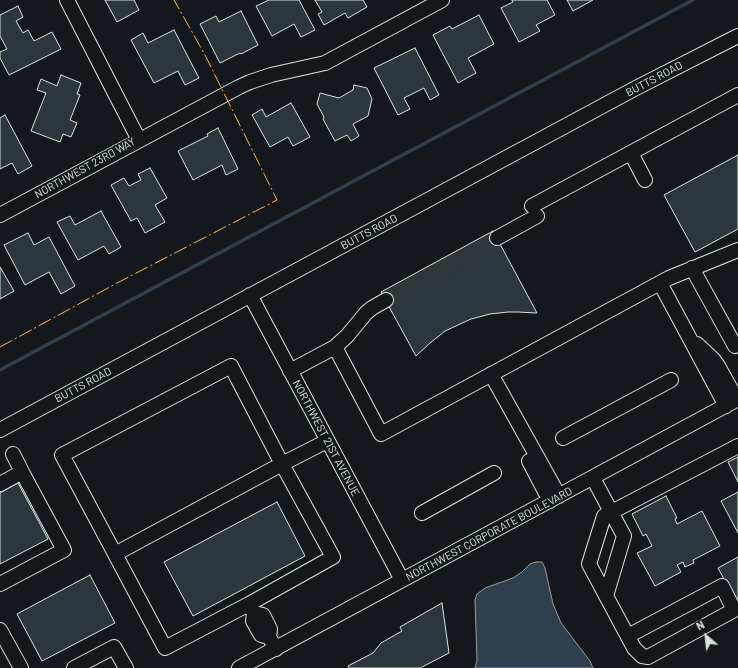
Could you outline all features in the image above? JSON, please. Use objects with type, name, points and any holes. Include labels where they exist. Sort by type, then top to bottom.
[{"type":"street","name":"NORTHWEST 23RD WAY","points":[[0,214],[139,140],[67,0]]},
{"type":"street","points":[[139,140],[250,82],[271,75],[326,63],[442,0]]},
{"type":"street","name":"BUTTS ROAD","points":[[0,430],[622,96],[738,36]]},
{"type":"street","points":[[497,238],[535,211],[631,153],[738,95]]},
{"type":"street","points":[[631,153],[645,180]]},
{"type":"street","points":[[335,347],[381,434],[669,278],[738,250]]},
{"type":"street","points":[[692,268],[735,346],[738,344]]},
{"type":"street","points":[[660,283],[688,335],[713,359],[718,366],[734,402]]},
{"type":"street","name":"NORTHWEST 21ST AVENUE","points":[[250,296],[402,580]]},
{"type":"street","points":[[290,371],[335,347],[347,336],[366,313],[386,300]]},
{"type":"street","points":[[231,366],[333,557],[251,609],[165,648],[115,554],[62,455],[231,366]]},
{"type":"street","points":[[488,376],[555,498]]},
{"type":"street","points":[[563,438],[671,380]]},
{"type":"street","name":"NORTHWEST CORPORATE BOULEVARD","points":[[240,668],[272,643],[402,580],[734,402]]},
{"type":"street","points":[[115,554],[327,441]]},
{"type":"street","points":[[628,636],[722,586],[734,610],[648,657],[642,656],[634,648],[590,564],[608,514],[738,446]]},
{"type":"street","points":[[0,584],[64,550],[13,454]]},
{"type":"street","points":[[0,484],[22,472]]},
{"type":"street","points":[[422,513],[494,473]]},
{"type":"street","points":[[593,478],[608,514],[624,536],[606,596]]},
{"type":"street","points":[[251,609],[263,615],[270,629],[272,643]]},
{"type":"street","points":[[0,630],[21,668]]},
{"type":"street","points":[[74,668],[114,647],[126,668]]},
{"type":"water","points":[[542,562],[545,568],[553,604],[561,623],[590,661],[593,668],[475,668],[477,661],[475,600],[477,594],[485,588],[513,578],[530,564]]},
{"type":"building","points":[[105,0],[134,0],[139,10],[117,22]]},
{"type":"building","points":[[269,0],[299,0],[315,30],[301,37],[294,24],[272,36],[256,6]]},
{"type":"building","points":[[315,0],[363,0],[367,7],[348,18],[345,13],[324,25],[318,14],[322,12]]},
{"type":"building","points":[[512,0],[547,0],[555,15],[536,25],[540,31],[519,42],[501,8],[513,2]]},
{"type":"building","points":[[567,0],[593,0],[573,11]]},
{"type":"building","points":[[18,6],[23,17],[16,21],[23,33],[28,30],[34,41],[52,32],[61,49],[9,75],[0,58],[0,52],[7,49],[0,36],[0,15]]},
{"type":"building","points":[[241,11],[258,45],[220,63],[200,24],[216,16],[219,22]]},
{"type":"building","points":[[479,15],[494,44],[468,58],[476,73],[458,83],[433,35],[450,26],[452,29]]},
{"type":"building","points":[[174,30],[199,78],[185,85],[178,71],[154,83],[131,40],[143,33],[148,43]]},
{"type":"building","points":[[415,48],[439,95],[430,100],[424,88],[404,98],[410,109],[398,115],[374,68]]},
{"type":"building","points":[[61,75],[81,83],[77,94],[80,95],[70,120],[77,123],[71,137],[63,134],[60,142],[31,131],[46,93],[37,90],[41,79],[57,86]]},
{"type":"building","points":[[354,85],[367,88],[372,99],[368,116],[353,124],[359,136],[351,141],[347,135],[335,141],[317,104],[320,93],[339,98],[353,90]]},
{"type":"building","points":[[291,103],[310,137],[293,146],[288,137],[270,147],[252,115],[262,109],[266,117]]},
{"type":"building","points":[[5,115],[32,166],[18,174],[12,163],[0,169],[0,118]]},
{"type":"building","points":[[218,128],[238,169],[226,175],[222,165],[193,180],[178,151],[208,136],[207,134]]},
{"type":"building","points":[[738,155],[738,229],[695,252],[664,195]]},
{"type":"building","points":[[150,168],[167,198],[155,205],[165,222],[145,233],[137,218],[131,221],[111,185],[124,178],[129,186],[141,180],[138,174]]},
{"type":"building","points":[[101,211],[121,247],[109,254],[104,246],[78,260],[57,222],[70,216],[75,225]]},
{"type":"building","points":[[493,231],[537,313],[508,312],[490,314],[471,319],[445,331],[416,356],[381,292]]},
{"type":"building","points":[[28,233],[34,245],[49,237],[75,286],[61,294],[49,272],[25,285],[4,245]]},
{"type":"building","points":[[0,267],[14,291],[0,299]]},
{"type":"building","points":[[738,457],[738,482],[728,462]]},
{"type":"building","points":[[18,483],[48,539],[0,564],[0,493]]},
{"type":"building","points":[[738,492],[738,533],[721,501]]},
{"type":"building","points":[[666,496],[677,518],[675,519],[677,524],[702,511],[720,546],[693,560],[694,563],[685,567],[683,562],[677,565],[681,572],[655,586],[637,553],[652,546],[646,534],[643,536],[632,514]]},
{"type":"building","points":[[277,502],[305,556],[193,616],[164,562]]},
{"type":"building","points":[[738,557],[738,605],[718,568]]},
{"type":"building","points":[[90,575],[115,623],[42,661],[17,614]]},
{"type":"building","points":[[442,603],[449,653],[420,668],[349,668],[348,666],[373,653],[381,643],[402,631],[400,627]]},
{"type":"waterway","points":[[0,370],[693,0]]},
{"type":"tunnel","points":[[386,300],[497,238]]},
{"type":"power","points":[[0,347],[119,282],[277,200],[205,55],[174,0]]}]
